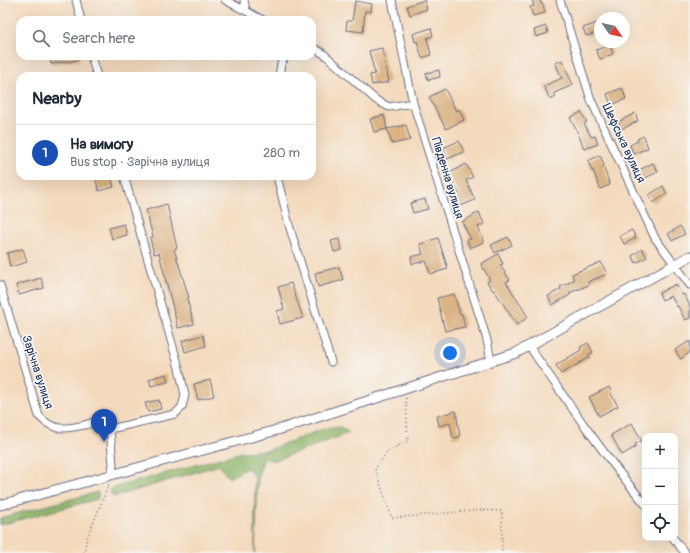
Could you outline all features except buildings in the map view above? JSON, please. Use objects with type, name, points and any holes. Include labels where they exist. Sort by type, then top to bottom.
[{"type":"street","points":[[76,0],[80,16]]},
{"type":"street","points":[[225,0],[257,16]]},
{"type":"street","points":[[244,0],[246,10]]},
{"type":"street","name":"Південна вулиця","points":[[392,0],[413,103],[487,340],[491,361]]},
{"type":"street","name":"Шефська вулиця","points":[[560,0],[591,100],[655,238],[690,285]]},
{"type":"street","points":[[316,49],[324,54],[376,100],[389,107],[413,103]]},
{"type":"street","points":[[92,60],[95,72]]},
{"type":"street","points":[[280,72],[284,60]]},
{"type":"street","points":[[111,475],[113,465],[110,430],[175,414],[182,407],[185,395],[179,368],[125,180]]},
{"type":"street","points":[[278,180],[289,225],[331,362]]},
{"type":"street","points":[[0,505],[281,429],[516,353],[690,256]]},
{"type":"street","name":"Зарічна вулиця","points":[[0,286],[39,416],[53,427],[62,428],[95,422],[103,424],[110,430]]},
{"type":"street","points":[[529,346],[607,457],[642,500]]},
{"type":"street","points":[[675,541],[685,553]]},
{"type":"path","points":[[406,389],[408,441],[388,450],[375,469],[392,518],[481,510],[502,511],[502,553]]},
{"type":"path","points":[[84,553],[100,504],[108,488],[111,475]]},
{"type":"green space","points":[[341,427],[349,433],[273,461],[264,458],[258,476],[255,553],[255,477],[247,468],[229,478],[219,465],[114,497],[110,493],[112,488],[242,452],[268,450],[326,428]]},
{"type":"green space","points":[[98,492],[98,499],[0,525],[0,518]]},
{"type":"place","name":"На вимогу","points":[[104,442]]}]
